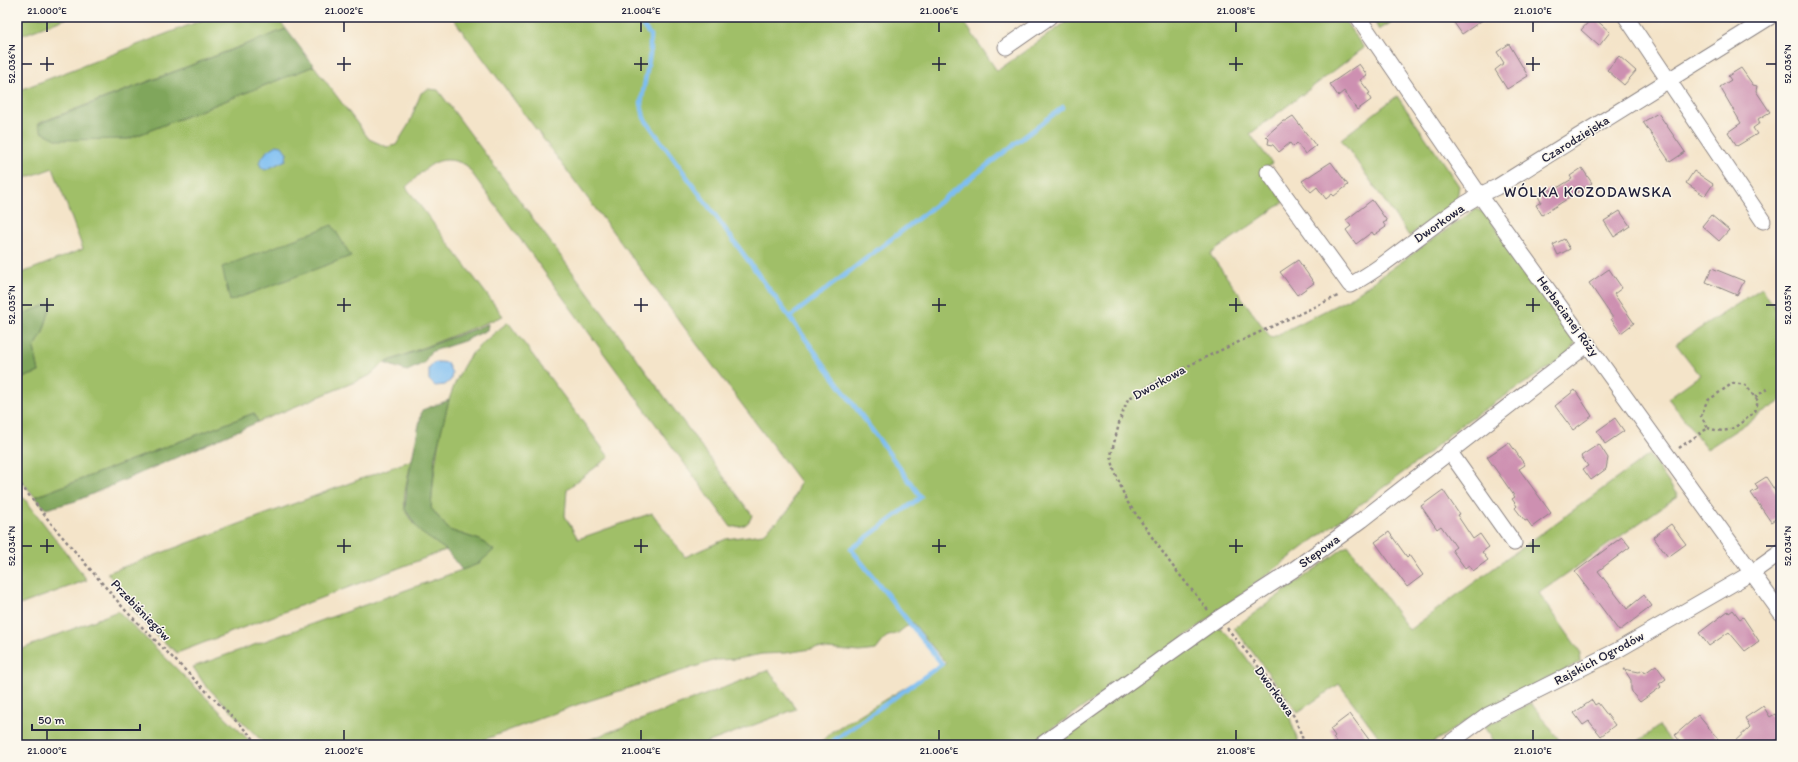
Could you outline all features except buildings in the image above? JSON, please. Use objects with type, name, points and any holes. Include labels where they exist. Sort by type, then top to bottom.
[{"type":"street","points":[[1006,47],[1049,17]]},
{"type":"street","name":"Herbacianej Róży","points":[[1358,17],[1479,194],[1753,572],[1781,613]]},
{"type":"street","points":[[1626,17],[1763,221]]},
{"type":"street","name":"Czarodziejska","points":[[1479,194],[1497,186],[1770,17]]},
{"type":"street","points":[[1268,172],[1350,285]]},
{"type":"street","name":"Dworkowa","points":[[1350,285],[1368,276],[1424,233],[1479,194]]},
{"type":"street","name":"Stepowa","points":[[1041,745],[1216,620],[1293,570],[1374,510],[1588,344]]},
{"type":"street","points":[[1450,451],[1514,543]]},
{"type":"street","name":"Rajskich Ogrodów","points":[[1447,745],[1488,715],[1616,651],[1753,572],[1781,552]]},
{"type":"path","name":"Dworkowa","points":[[1305,745],[1295,718],[1275,687],[1230,631],[1216,620],[1171,564],[1126,500],[1114,469],[1111,455],[1120,420],[1128,399],[1156,382],[1273,325],[1341,294],[1350,285]]},
{"type":"path","points":[[1733,383],[1745,385],[1758,401],[1755,412],[1729,430],[1719,432],[1708,428],[1701,416],[1704,406],[1707,401],[1733,383]]},
{"type":"path","points":[[1755,397],[1770,387]]},
{"type":"path","points":[[1675,450],[1708,428]]},
{"type":"path","name":"Przebiśniegów","points":[[17,480],[54,527],[126,611],[260,745]]},
{"type":"green space","points":[[17,17],[70,17],[17,37]]},
{"type":"green space","points":[[210,17],[277,17],[286,29],[39,123],[42,132],[128,139],[314,66],[369,139],[387,147],[396,145],[409,124],[421,93],[428,89],[438,90],[752,515],[749,522],[741,526],[731,527],[466,165],[456,161],[447,160],[440,161],[426,168],[406,187],[503,316],[384,363],[369,376],[258,422],[254,413],[35,497],[17,476],[17,380],[39,372],[34,348],[42,335],[52,303],[17,316],[17,275],[83,249],[53,168],[17,181],[17,91]]},
{"type":"green space","points":[[452,17],[961,17],[997,71],[1073,17],[1342,17],[1364,48],[1250,134],[1272,163],[1262,171],[1284,202],[1210,254],[1271,338],[1350,298],[1476,209],[1485,213],[1577,341],[1565,357],[1459,426],[1425,456],[1191,632],[1029,745],[812,745],[823,740],[831,732],[946,663],[912,622],[898,633],[886,637],[876,650],[859,652],[817,648],[786,653],[762,654],[737,659],[716,660],[579,704],[470,745],[266,745],[205,685],[193,667],[478,564],[493,550],[480,540],[449,530],[431,508],[437,451],[441,431],[445,412],[458,376],[470,356],[486,340],[508,322],[609,457],[567,489],[565,516],[578,539],[652,513],[685,557],[726,539],[763,534],[789,510],[800,482]]},
{"type":"green space","points":[[1372,17],[1400,17],[1379,30]]},
{"type":"green space","points":[[286,29],[314,66],[128,139],[58,140],[42,132],[38,124]]},
{"type":"green space","points":[[1397,96],[1459,186],[1457,200],[1409,236],[1341,139]]},
{"type":"green space","points":[[332,225],[351,256],[230,301],[222,267]]},
{"type":"green space","points":[[1762,288],[1781,317],[1781,401],[1707,449],[1668,398],[1700,375],[1676,344]]},
{"type":"green space","points":[[52,303],[42,335],[34,348],[39,372],[17,380],[17,316]]},
{"type":"green space","points":[[488,324],[487,330],[464,341],[430,352],[424,363],[407,371],[384,363]]},
{"type":"green space","points":[[449,400],[435,456],[431,508],[449,530],[480,540],[494,550],[478,564],[462,570],[446,550],[420,532],[405,509],[407,484],[422,410]]},
{"type":"green space","points":[[254,413],[258,422],[76,501],[46,509],[35,497]]},
{"type":"green space","points":[[1649,455],[1678,496],[1539,593],[1581,653],[1580,662],[1482,711],[1429,745],[1385,745],[1339,684],[1298,712],[1234,628],[1348,545],[1409,630]]},
{"type":"green space","points":[[412,460],[405,492],[405,509],[412,522],[417,527],[446,550],[177,653],[157,636],[130,607],[134,605],[107,573]]},
{"type":"green space","points":[[24,498],[87,580],[17,606],[17,501]]},
{"type":"green space","points":[[118,611],[251,742],[242,745],[17,745],[17,651]]},
{"type":"green space","points":[[1214,626],[1221,628],[1235,642],[1290,718],[1299,745],[1047,745]]},
{"type":"green space","points":[[769,670],[796,709],[701,745],[576,745]]},
{"type":"green space","points":[[1531,703],[1563,745],[1497,745],[1484,727]]},
{"type":"green space","points":[[1659,726],[1674,745],[1633,745]]},
{"type":"water","points":[[277,145],[282,146],[287,153],[286,160],[265,170],[261,167],[259,162],[267,151]]},
{"type":"water","points":[[433,363],[447,363],[452,373],[451,380],[445,385],[435,386],[429,380],[429,369]]},
{"type":"waterway","points":[[636,17],[650,35],[650,54],[641,103],[644,118],[921,497],[851,549],[942,664],[833,741],[834,745]]},
{"type":"waterway","points":[[790,317],[1063,107]]},
{"type":"district","name":"WÓLKA KOZODAWSKA","points":[[1588,192]]}]
